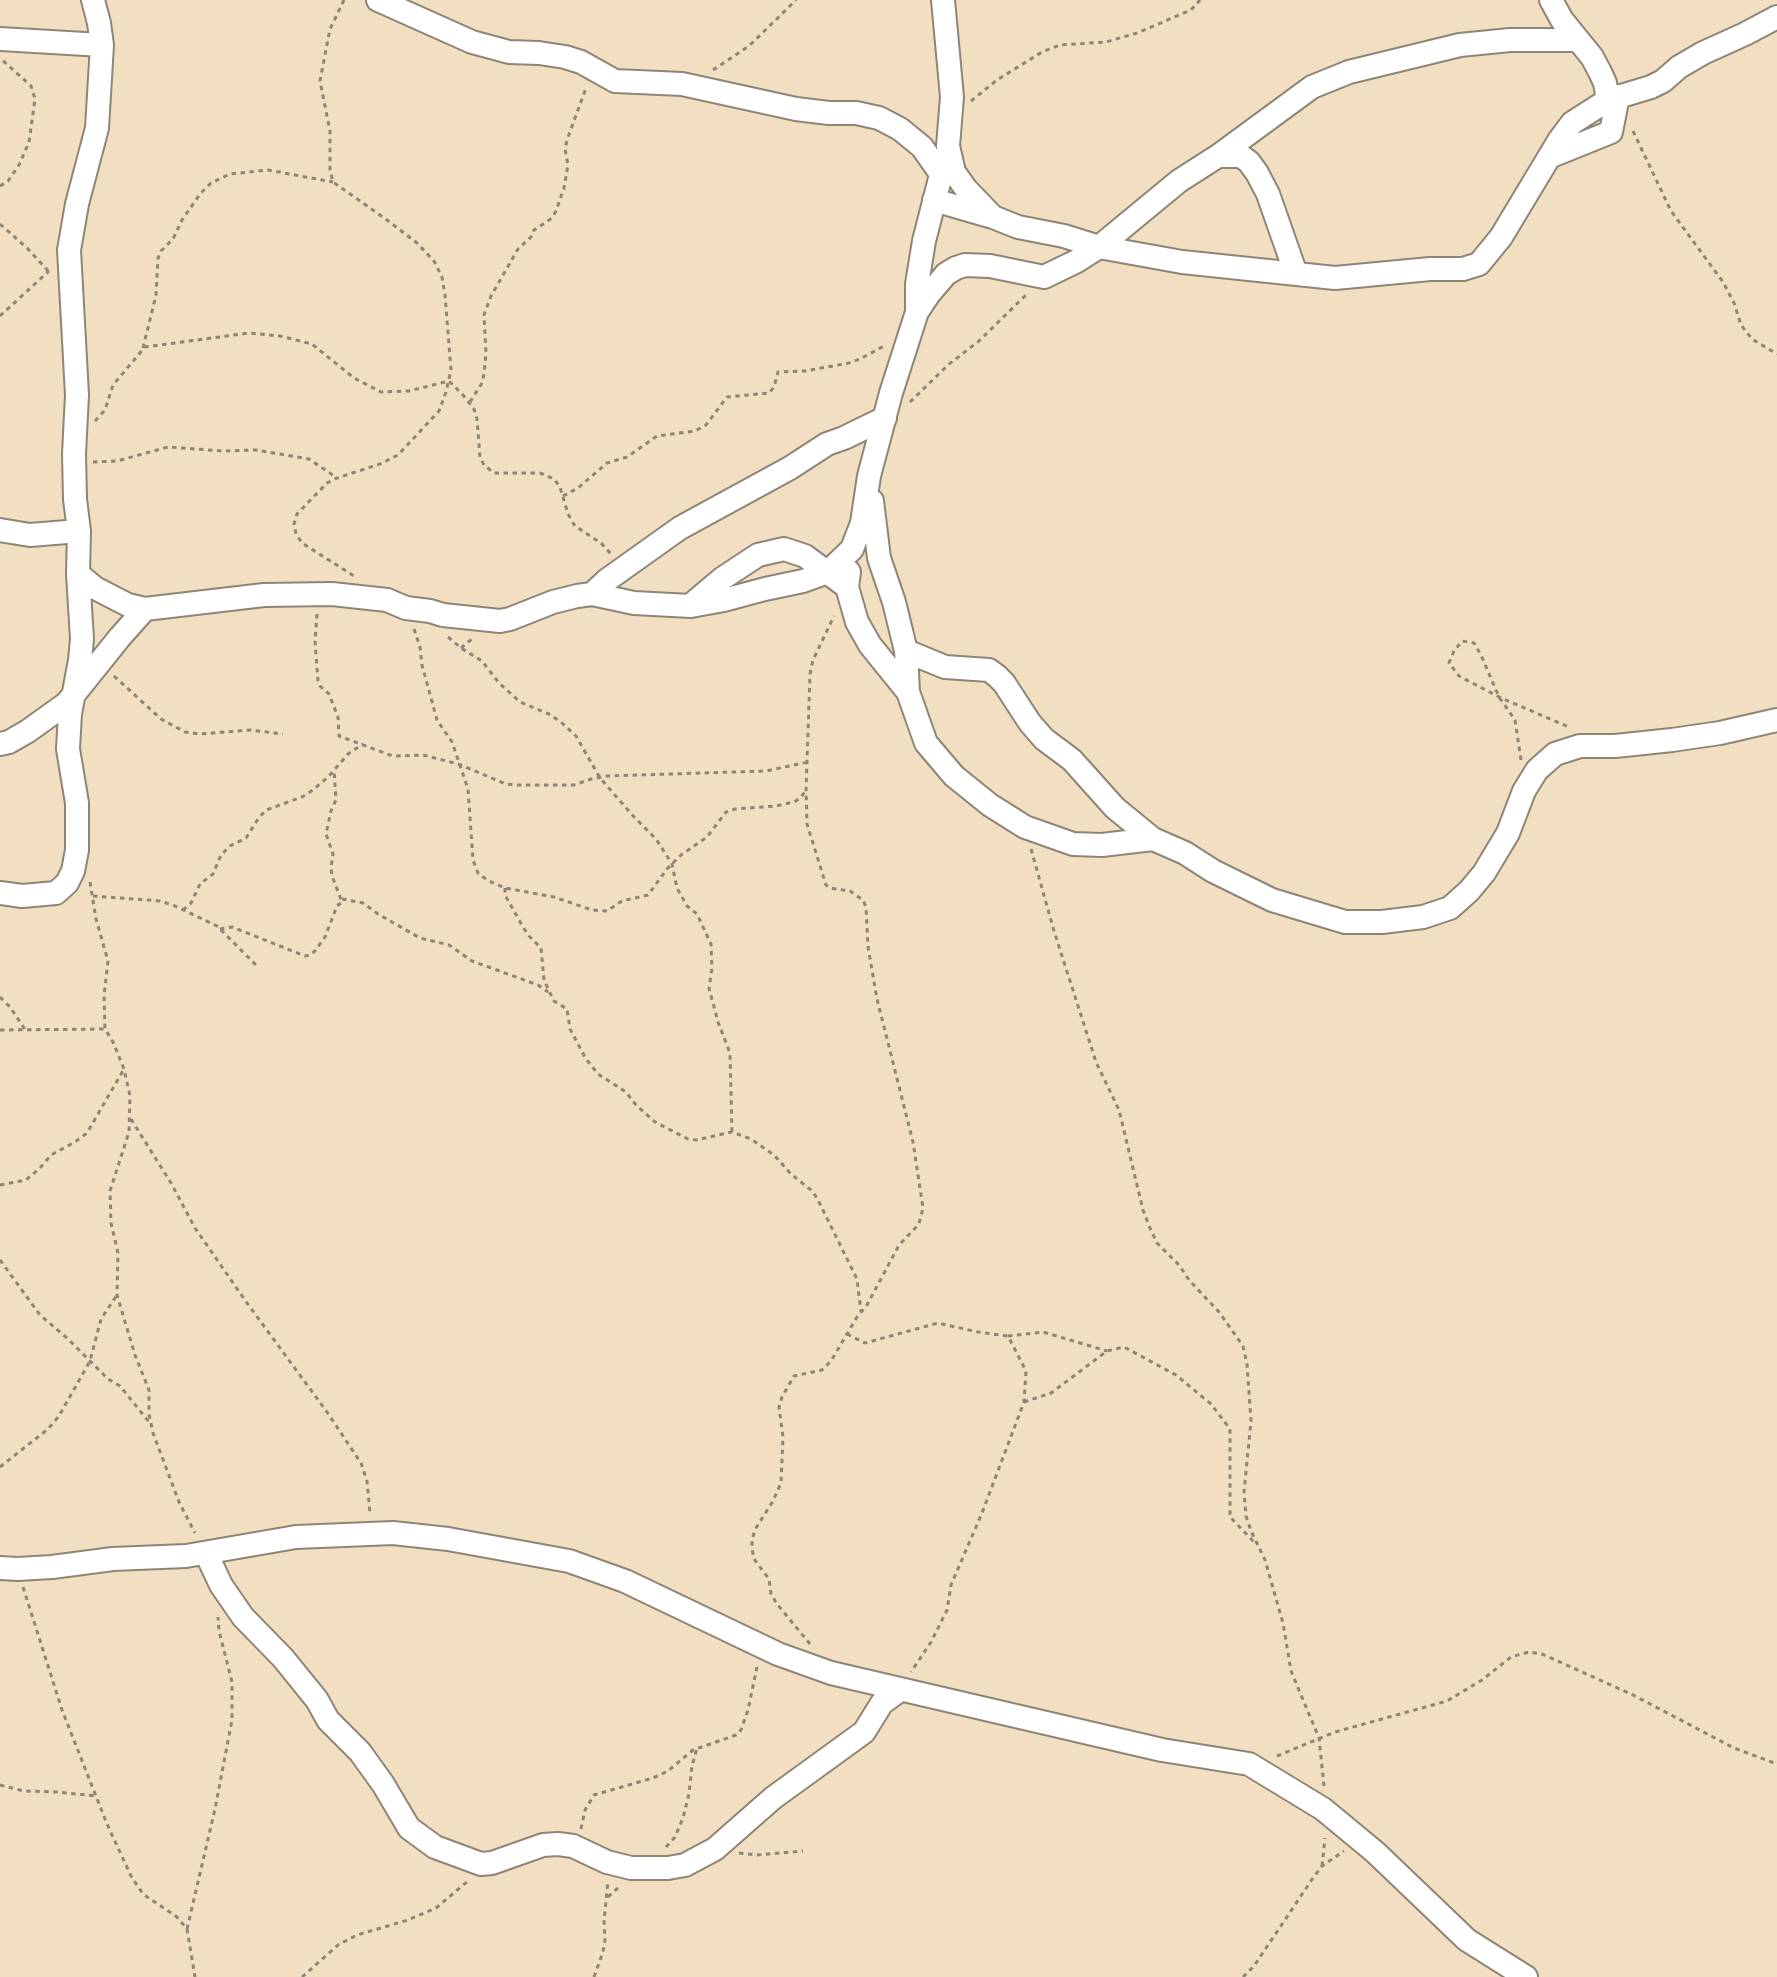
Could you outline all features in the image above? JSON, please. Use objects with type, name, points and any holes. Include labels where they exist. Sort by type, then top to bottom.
[{"type":"street","points":[[0,893],[22,896],[56,893],[67,883],[74,871],[77,850],[77,803],[68,749],[70,714],[82,639],[78,574],[79,531],[75,499],[77,395],[69,250],[77,204],[97,128],[100,34],[93,0]]},
{"type":"street","points":[[100,34],[110,0]]},
{"type":"street","points":[[378,0],[472,42],[509,52],[565,57],[581,62],[615,81],[682,84],[795,109],[856,113],[879,118],[900,129],[922,147],[941,174]]},
{"type":"street","points":[[917,312],[917,284],[924,241],[948,146],[951,112],[943,0]]},
{"type":"street","points":[[934,200],[960,206],[1018,227],[1064,236],[1099,247],[1182,262],[1335,278],[1430,269],[1463,269],[1479,264],[1501,237],[1549,157],[1611,132],[1613,98],[1600,72],[1562,20],[1551,0]]},
{"type":"street","points":[[1613,98],[1651,87],[1702,53],[1777,17]]},
{"type":"street","points":[[0,39],[100,34]]},
{"type":"street","points":[[908,692],[870,645],[857,622],[847,587],[852,549],[862,523],[869,476],[909,333],[917,312],[946,274],[965,265],[990,266],[1044,277],[1077,261],[1099,247],[1179,181],[1218,156],[1312,87],[1349,72],[1460,45],[1510,40],[1578,40]]},
{"type":"street","points":[[948,146],[954,172],[966,189],[993,217]]},
{"type":"street","points":[[1218,156],[1241,156],[1257,173],[1268,194],[1296,274]]},
{"type":"street","points":[[592,594],[607,580],[680,528],[790,468],[827,444],[885,418]]},
{"type":"street","points":[[869,476],[879,558],[894,602],[906,651],[908,692],[926,743],[954,776],[990,805],[1026,827],[1073,844],[1102,845],[1153,839]]},
{"type":"street","points":[[0,530],[30,535],[79,531]]},
{"type":"street","points":[[691,606],[723,578],[758,555],[784,549],[805,556],[847,587]]},
{"type":"street","points":[[78,574],[94,588],[128,605],[145,609],[264,595],[320,594],[396,604],[443,615],[500,621],[553,602],[592,594],[634,603],[691,606],[724,600],[803,581],[828,572],[852,549]]},
{"type":"street","points":[[0,744],[9,742],[28,731],[68,703],[100,661],[145,609]]},
{"type":"street","points":[[906,651],[945,667],[988,670],[997,676],[1044,739],[1072,760],[1115,808],[1153,839],[1185,853],[1214,871],[1272,900],[1345,922],[1382,922],[1422,917],[1450,908],[1484,873],[1508,833],[1524,791],[1537,770],[1555,754],[1580,746],[1615,746],[1720,733],[1777,720]]},
{"type":"street","points":[[9,1569],[206,1553],[296,1537],[393,1533],[448,1539],[569,1561],[625,1581],[778,1654],[831,1673],[1162,1750],[1249,1764],[1323,1809],[1404,1880],[1467,1940],[1526,1977]]},
{"type":"street","points":[[206,1553],[221,1585],[243,1617],[283,1658],[317,1700],[328,1720],[360,1752],[409,1828],[435,1847],[476,1863],[484,1864],[553,1844],[568,1845],[607,1862],[639,1868],[668,1868],[684,1865],[715,1849],[773,1798],[864,1732],[882,1703],[900,1690]]},
{"type":"path","points":[[333,182],[330,170],[330,131],[320,81],[330,29],[344,0]]},
{"type":"path","points":[[682,84],[714,69],[749,46],[796,0]]},
{"type":"path","points":[[951,112],[1042,52],[1060,45],[1106,42],[1137,33],[1191,10],[1200,0]]},
{"type":"path","points":[[0,58],[31,86],[35,99],[29,142],[19,165],[8,181],[0,186]]},
{"type":"path","points":[[470,402],[482,383],[484,374],[486,353],[484,315],[491,296],[518,249],[531,237],[534,230],[552,218],[556,211],[564,188],[568,165],[565,149],[567,140],[594,70]]},
{"type":"path","points":[[1632,128],[1671,212],[1722,282],[1734,303],[1741,325],[1752,339],[1777,354]]},
{"type":"path","points":[[142,350],[156,295],[158,258],[161,251],[173,239],[189,210],[211,183],[230,174],[268,170],[333,182],[417,243],[434,261],[442,277],[445,295],[451,370],[439,411],[398,455],[327,483],[297,514],[294,524],[296,534],[302,543],[396,604],[420,647],[422,665],[437,720],[452,742],[468,789],[473,860],[478,873],[487,880],[505,888],[554,897],[601,912],[613,908],[622,901],[648,895],[672,864],[693,845],[707,837],[726,812],[794,802],[806,790]]},
{"type":"path","points":[[0,225],[28,249],[71,293]]},
{"type":"path","points":[[0,316],[49,272]]},
{"type":"path","points":[[909,402],[948,365],[979,341],[1044,277]]},
{"type":"path","points":[[75,431],[99,418],[105,410],[113,385],[142,350],[152,345],[249,333],[264,334],[312,344],[354,378],[381,392],[409,390],[449,381]]},
{"type":"path","points":[[563,496],[578,488],[607,463],[627,457],[657,436],[695,431],[706,425],[727,397],[769,393],[774,387],[778,372],[805,371],[849,363],[909,333]]},
{"type":"path","points":[[449,381],[470,402],[477,419],[480,456],[484,465],[494,473],[540,473],[554,479],[575,526],[601,543],[626,567]]},
{"type":"path","points":[[75,454],[99,463],[117,461],[168,447],[256,450],[309,459],[337,478]]},
{"type":"path","points":[[831,1673],[771,1594],[769,1579],[754,1559],[752,1539],[781,1483],[783,1437],[779,1407],[782,1397],[794,1376],[822,1370],[827,1366],[872,1298],[899,1245],[919,1224],[923,1208],[910,1132],[877,999],[868,947],[866,907],[863,900],[850,891],[830,888],[826,885],[807,824],[809,687],[813,660],[847,587]]},
{"type":"path","points":[[320,594],[315,641],[318,681],[329,694],[338,717],[339,736],[396,756],[423,754],[458,764],[506,784],[574,785],[600,778],[766,771],[808,762]]},
{"type":"path","points":[[430,611],[446,634],[461,648],[482,661],[499,683],[519,702],[549,714],[576,736],[600,778],[656,839],[672,864],[677,888],[687,906],[697,914],[711,945],[712,968],[709,988],[718,1022],[730,1053],[732,1132]]},
{"type":"path","points":[[1524,791],[1515,720],[1499,697],[1474,643],[1462,641],[1454,651],[1449,663],[1459,676],[1499,697],[1578,730]]},
{"type":"path","points":[[100,661],[141,702],[161,718],[185,732],[213,734],[250,730],[283,734]]},
{"type":"path","points":[[183,910],[191,903],[200,885],[213,874],[221,855],[230,846],[246,838],[266,810],[313,790],[348,754],[363,744]]},
{"type":"path","points":[[219,929],[232,927],[297,953],[310,955],[325,937],[336,909],[342,902],[332,876],[333,854],[326,834],[336,800],[334,770]]},
{"type":"path","points":[[1026,827],[1037,872],[1085,1030],[1096,1062],[1119,1110],[1143,1210],[1150,1228],[1157,1243],[1219,1312],[1243,1346],[1247,1364],[1251,1421],[1244,1492],[1246,1516],[1265,1560],[1283,1623],[1291,1671],[1319,1738]]},
{"type":"path","points":[[77,850],[88,867],[96,919],[108,961],[104,996],[105,1029],[124,1069],[130,1096],[129,1132],[110,1191],[111,1223],[118,1253],[117,1295],[135,1355],[149,1390],[150,1423]]},
{"type":"path","points":[[505,888],[506,895],[523,927],[542,948],[544,980],[550,993],[554,1000],[567,1009],[570,1029],[586,1059],[598,1074],[626,1092],[636,1105],[655,1122],[688,1138],[696,1140],[732,1132],[759,1144],[811,1190],[856,1280],[861,1313]]},
{"type":"path","points":[[93,896],[160,901],[183,910],[219,929],[256,965]]},
{"type":"path","points":[[342,899],[363,903],[413,934],[449,945],[472,961],[538,985],[550,993]]},
{"type":"path","points":[[0,997],[10,1007],[26,1031]]},
{"type":"path","points":[[0,1030],[105,1029]]},
{"type":"path","points":[[0,1185],[26,1180],[51,1155],[87,1133],[124,1069]]},
{"type":"path","points":[[131,1119],[171,1183],[195,1228],[361,1463],[368,1481],[372,1534]]},
{"type":"path","points":[[0,1260],[40,1315],[108,1379],[120,1386],[150,1423],[180,1502],[206,1553]]},
{"type":"path","points":[[0,1467],[48,1429],[59,1416],[90,1361],[101,1319],[117,1295]]},
{"type":"path","points":[[847,1334],[865,1343],[938,1323],[1008,1336],[1043,1332],[1107,1351]]},
{"type":"path","points":[[900,1690],[947,1610],[951,1585],[982,1513],[1024,1402],[1026,1371],[1008,1336]]},
{"type":"path","points":[[1024,1402],[1051,1393],[1107,1351],[1124,1347],[1176,1376],[1212,1404],[1230,1429],[1230,1517],[1259,1546]]},
{"type":"path","points":[[9,1569],[96,1796],[131,1876],[146,1897],[177,1917],[187,1929]]},
{"type":"path","points":[[195,1977],[187,1929],[220,1788],[232,1720],[232,1682],[218,1622],[217,1603],[221,1585]]},
{"type":"path","points":[[580,1849],[581,1827],[588,1804],[594,1795],[653,1778],[668,1771],[697,1748],[736,1736],[741,1730],[748,1710],[762,1645]]},
{"type":"path","points":[[1249,1764],[1285,1754],[1335,1732],[1447,1701],[1482,1680],[1511,1657],[1528,1652],[1542,1654],[1571,1667],[1633,1695],[1734,1748],[1777,1764]]},
{"type":"path","points":[[639,1868],[671,1843],[677,1834],[687,1803],[690,1772],[697,1748]]},
{"type":"path","points":[[0,1785],[24,1791],[96,1796]]},
{"type":"path","points":[[1243,1977],[1254,1966],[1322,1866],[1360,1841]]},
{"type":"path","points":[[715,1849],[757,1855],[803,1851]]},
{"type":"path","points":[[594,1977],[605,1940],[607,1862]]},
{"type":"path","points":[[302,1977],[331,1949],[347,1939],[408,1920],[436,1908],[463,1887],[484,1864]]}]
